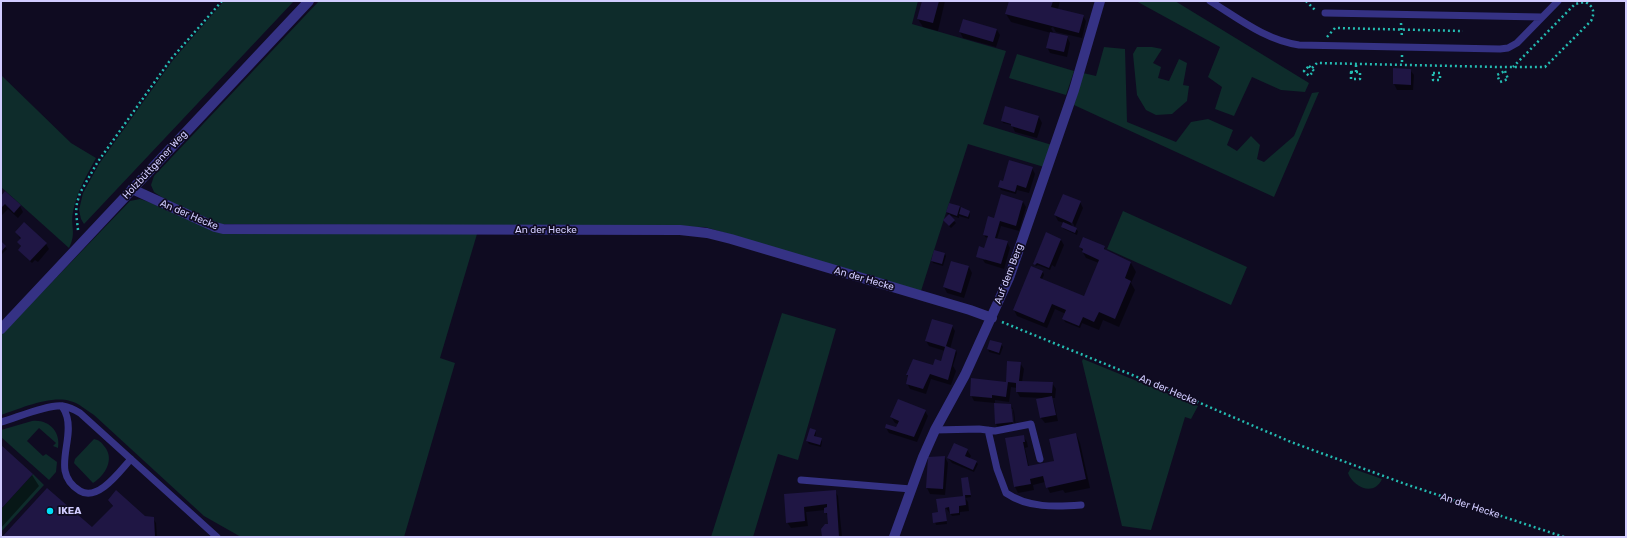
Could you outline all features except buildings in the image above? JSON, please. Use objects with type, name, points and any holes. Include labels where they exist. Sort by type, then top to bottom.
[{"type":"street","name":"Holzbüttgener Weg","points":[[1,329],[309,1]]},
{"type":"street","name":"Auf dem Berg","points":[[894,537],[922,457],[965,376],[1009,278],[1040,193],[1074,90],[1100,1]]},
{"type":"street","name":"An der Hecke","points":[[132,189],[180,212],[223,229],[664,230],[697,232],[724,237],[970,310],[992,318]]},
{"type":"lane","points":[[1210,1],[1267,36],[1298,45],[1500,49],[1508,48],[1517,43],[1558,1]]},
{"type":"lane","points":[[1325,13],[1542,17]]},
{"type":"lane","points":[[1,422],[52,407],[62,406],[72,408],[80,413],[217,537]]},
{"type":"lane","points":[[62,406],[67,417],[68,428],[65,462],[66,475],[72,486],[83,492],[94,493],[104,488],[131,459]]},
{"type":"lane","points":[[935,430],[979,429],[1001,431],[1031,424],[1040,459]]},
{"type":"lane","points":[[988,430],[997,468],[1006,493],[1023,502],[1054,507],[1081,505]]},
{"type":"lane","points":[[801,480],[911,489]]},
{"type":"path","points":[[79,246],[76,212],[80,193],[88,178],[97,163],[172,59],[222,1]]},
{"type":"path","points":[[1325,38],[1335,28],[1463,31]]},
{"type":"path","points":[[1356,64],[1356,72]]},
{"type":"path","points":[[1436,65],[1436,73]]},
{"type":"path","points":[[1499,67],[1502,73]]},
{"type":"path","points":[[1505,71],[1508,78],[1500,82],[1497,74],[1502,73],[1505,71]]},
{"type":"path","name":"An der Hecke","points":[[992,318],[1179,394],[1291,442],[1408,485],[1564,537]]},
{"type":"green space","points":[[224,1],[294,1],[84,224],[79,210],[83,193],[99,164],[173,60]]},
{"type":"green space","points":[[319,1],[918,1],[912,24],[1006,51],[983,124],[1052,145],[1044,167],[968,144],[921,291],[705,227],[220,224],[169,202],[154,192],[151,185],[154,176]]},
{"type":"green space","points":[[1136,1],[1175,1],[1309,83],[1305,92],[1281,90],[1252,77],[1234,116],[1215,109],[1222,87],[1208,77],[1220,47]]},
{"type":"green space","points":[[1104,47],[1125,49],[1127,122],[1176,142],[1191,122],[1208,119],[1233,130],[1227,145],[1237,151],[1251,136],[1260,145],[1257,159],[1264,162],[1294,136],[1312,93],[1319,92],[1274,197],[1074,105],[1083,73],[1096,76]]},
{"type":"green space","points":[[1137,47],[1162,49],[1153,63],[1161,67],[1158,78],[1169,81],[1179,59],[1187,63],[1183,85],[1189,86],[1187,101],[1172,114],[1156,115],[1146,110],[1137,95],[1133,54]]},
{"type":"green space","points":[[1017,54],[1074,71],[1066,95],[1009,78]]},
{"type":"green space","points":[[1,75],[71,143],[96,158],[77,197],[72,217],[73,238],[69,248],[1,187]]},
{"type":"green space","points":[[140,199],[209,229],[477,234],[440,358],[455,363],[404,537],[241,537],[204,516],[94,415],[76,403],[62,400],[45,401],[1,415],[1,335],[130,201]]},
{"type":"green space","points":[[1123,211],[1247,267],[1231,305],[1107,249]]},
{"type":"green space","points":[[782,313],[836,329],[798,460],[778,454],[753,537],[711,537]]},
{"type":"green space","points":[[1083,359],[1198,406],[1191,419],[1185,417],[1151,530],[1122,526],[1082,361]]},
{"type":"green space","points":[[32,421],[44,422],[48,424],[56,432],[58,437],[58,448],[53,446],[56,443],[39,428],[27,441],[43,456],[46,454],[57,462],[56,472],[49,480],[1,437],[1,430]]},
{"type":"green space","points":[[94,439],[101,442],[107,451],[109,461],[108,466],[102,476],[93,483],[74,463],[75,459]]},
{"type":"green space","points":[[1351,468],[1382,479],[1374,488],[1364,488],[1359,486],[1351,478],[1348,473]]},
{"type":"green space","points":[[33,474],[44,485],[1,532],[1,509]]},
{"type":"place","name":"IKEA","points":[[50,511]]}]
